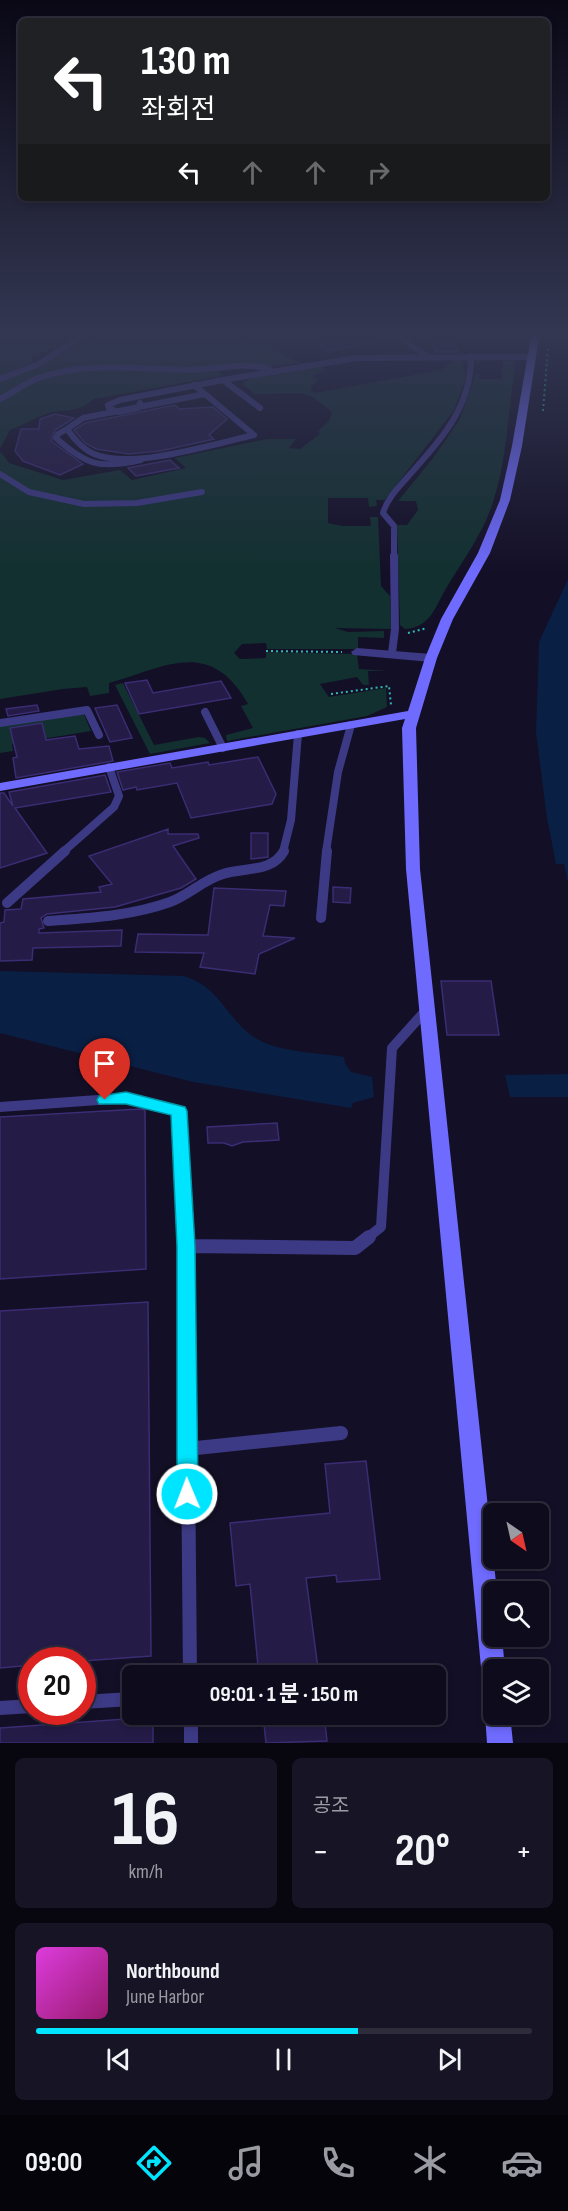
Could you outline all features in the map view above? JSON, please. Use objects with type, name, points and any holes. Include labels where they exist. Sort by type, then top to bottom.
[{"type":"main road","points":[[492,1659],[413,869],[410,728],[412,714],[431,658],[447,619],[492,536],[505,500],[518,446],[523,412]]},
{"type":"main road","points":[[0,787],[412,714]]},
{"type":"main road","points":[[498,1725],[500,1743]]},
{"type":"street","points":[[357,652],[392,653],[431,658]]},
{"type":"lane","points":[[111,412],[82,418],[58,434],[56,438],[78,459],[100,466],[122,465],[254,435],[227,412]]},
{"type":"lane","points":[[392,653],[395,634],[394,526],[383,513],[385,502],[426,456],[447,428],[455,412]]},
{"type":"lane","points":[[67,429],[84,449],[101,457],[154,457]]},
{"type":"lane","points":[[0,474],[29,492],[84,504],[137,503],[202,492]]},
{"type":"lane","points":[[0,723],[87,710],[99,735]]},
{"type":"lane","points":[[205,712],[223,748]]},
{"type":"lane","points":[[321,918],[326,849],[342,752],[351,725]]},
{"type":"lane","points":[[48,921],[120,916],[172,902],[219,874],[241,868],[268,868],[280,859],[290,828],[298,734]]},
{"type":"lane","points":[[8,903],[114,807],[119,796],[109,767]]},
{"type":"lane","points":[[186,1246],[355,1248],[381,1227],[392,1048],[428,1008]]},
{"type":"lane","points":[[0,1107],[126,1098],[179,1111],[186,1246],[190,1665]]},
{"type":"lane","points":[[187,1449],[341,1433]]},
{"type":"lane","points":[[96,1701],[122,1700]]},
{"type":"lane","points":[[0,1708],[18,1707]]},
{"type":"lane","points":[[191,1725],[191,1743]]},
{"type":"path","points":[[395,634],[418,633],[431,625]]},
{"type":"path","points":[[266,651],[357,652]]},
{"type":"green space","points":[[0,412],[51,412],[10,430],[0,449]]},
{"type":"green space","points":[[332,412],[452,412],[385,500],[376,500],[377,506],[369,507],[368,498],[328,498],[328,523],[342,526],[371,526],[370,517],[378,517],[381,586],[390,596],[391,629],[335,628],[348,632],[384,631],[384,638],[358,637],[358,649],[267,649],[266,643],[242,644],[234,653],[240,659],[266,658],[266,652],[357,654],[359,669],[388,671],[368,671],[369,685],[363,685],[357,677],[320,684],[329,697],[386,688],[387,707],[367,716],[227,741],[226,735],[253,728],[241,706],[248,704],[233,683],[218,670],[202,664],[186,662],[149,670],[109,683],[109,693],[90,696],[87,687],[0,699],[0,451],[9,463],[63,480],[120,470],[132,480],[186,468],[175,458],[267,439],[296,439],[289,448],[300,449],[320,434],[318,431],[329,421]]},
{"type":"green space","points":[[462,412],[509,412],[498,485],[489,513],[473,546],[432,614],[421,624],[405,629],[400,625],[397,525],[407,525],[418,510],[416,501],[398,501],[434,457]]},
{"type":"green space","points":[[123,683],[154,745],[199,737],[205,738],[210,743],[150,754],[115,685]]},
{"type":"green space","points":[[83,712],[91,731],[12,744],[13,751],[0,753],[0,724]]},
{"type":"water","points":[[568,579],[568,883],[564,864],[556,864],[547,818],[536,732],[539,642]]},
{"type":"water","points":[[0,971],[183,976],[207,988],[240,1026],[261,1041],[290,1050],[344,1057],[351,1072],[372,1077],[374,1097],[353,1103],[351,1108],[193,1082],[0,1033]]},
{"type":"water","points":[[568,1074],[568,1097],[510,1097],[505,1075]]},
{"type":"building","points":[[138,412],[219,412],[227,419],[209,435],[214,439],[160,451],[129,454],[96,449],[85,443],[74,430],[85,423]]},
{"type":"building","points":[[55,414],[74,418],[55,430],[51,441],[83,464],[60,475],[23,461],[15,451],[21,429],[39,429],[40,419]]},
{"type":"building","points":[[170,460],[179,468],[136,476],[128,468]]},
{"type":"building","points":[[147,680],[153,693],[221,681],[231,698],[139,714],[125,683]]},
{"type":"building","points":[[37,705],[39,711],[8,716],[6,709]]},
{"type":"building","points":[[117,705],[132,738],[110,742],[95,708]]},
{"type":"building","points":[[42,723],[46,740],[75,736],[79,749],[109,746],[113,761],[16,778],[13,758],[17,757],[10,728]]},
{"type":"building","points":[[258,757],[276,794],[272,804],[191,818],[177,783],[123,790],[117,772],[170,763],[172,768]]},
{"type":"building","points":[[105,775],[111,792],[15,808],[47,853],[0,868],[0,793],[4,793],[13,806],[9,792]]},
{"type":"building","points":[[168,829],[168,834],[198,834],[199,838],[173,846],[196,879],[181,888],[115,907],[47,914],[41,918],[44,928],[39,929],[39,933],[122,930],[121,946],[33,948],[32,960],[0,961],[0,923],[4,922],[5,910],[21,909],[23,899],[101,892],[99,887],[112,884],[89,856]]},
{"type":"building","points":[[251,833],[268,833],[268,857],[251,859]]},
{"type":"building","points":[[333,887],[351,888],[350,903],[333,902]]},
{"type":"building","points":[[214,888],[286,891],[284,906],[270,905],[263,936],[295,938],[259,954],[255,974],[200,967],[204,953],[135,952],[138,934],[208,935]]},
{"type":"building","points":[[441,981],[491,981],[499,1035],[447,1035]]},
{"type":"building","points":[[145,1110],[146,1269],[0,1279],[0,1117]]},
{"type":"building","points":[[277,1123],[279,1140],[243,1142],[232,1146],[224,1143],[208,1143],[207,1127]]},
{"type":"building","points":[[148,1302],[151,1656],[96,1660],[96,1647],[18,1647],[18,1666],[0,1668],[0,1311]]},
{"type":"building","points":[[366,1461],[380,1579],[337,1582],[336,1575],[306,1578],[318,1665],[258,1665],[250,1584],[236,1586],[230,1523],[330,1513],[325,1464]]},
{"type":"building","points":[[122,1719],[122,1725],[153,1725],[153,1743],[0,1743],[0,1728],[96,1725],[96,1721]]},
{"type":"building","points":[[264,1725],[325,1725],[327,1741],[266,1743]]},
{"type":"route","points":[[105,1100],[126,1098],[179,1111],[186,1246],[187,1494]]}]
